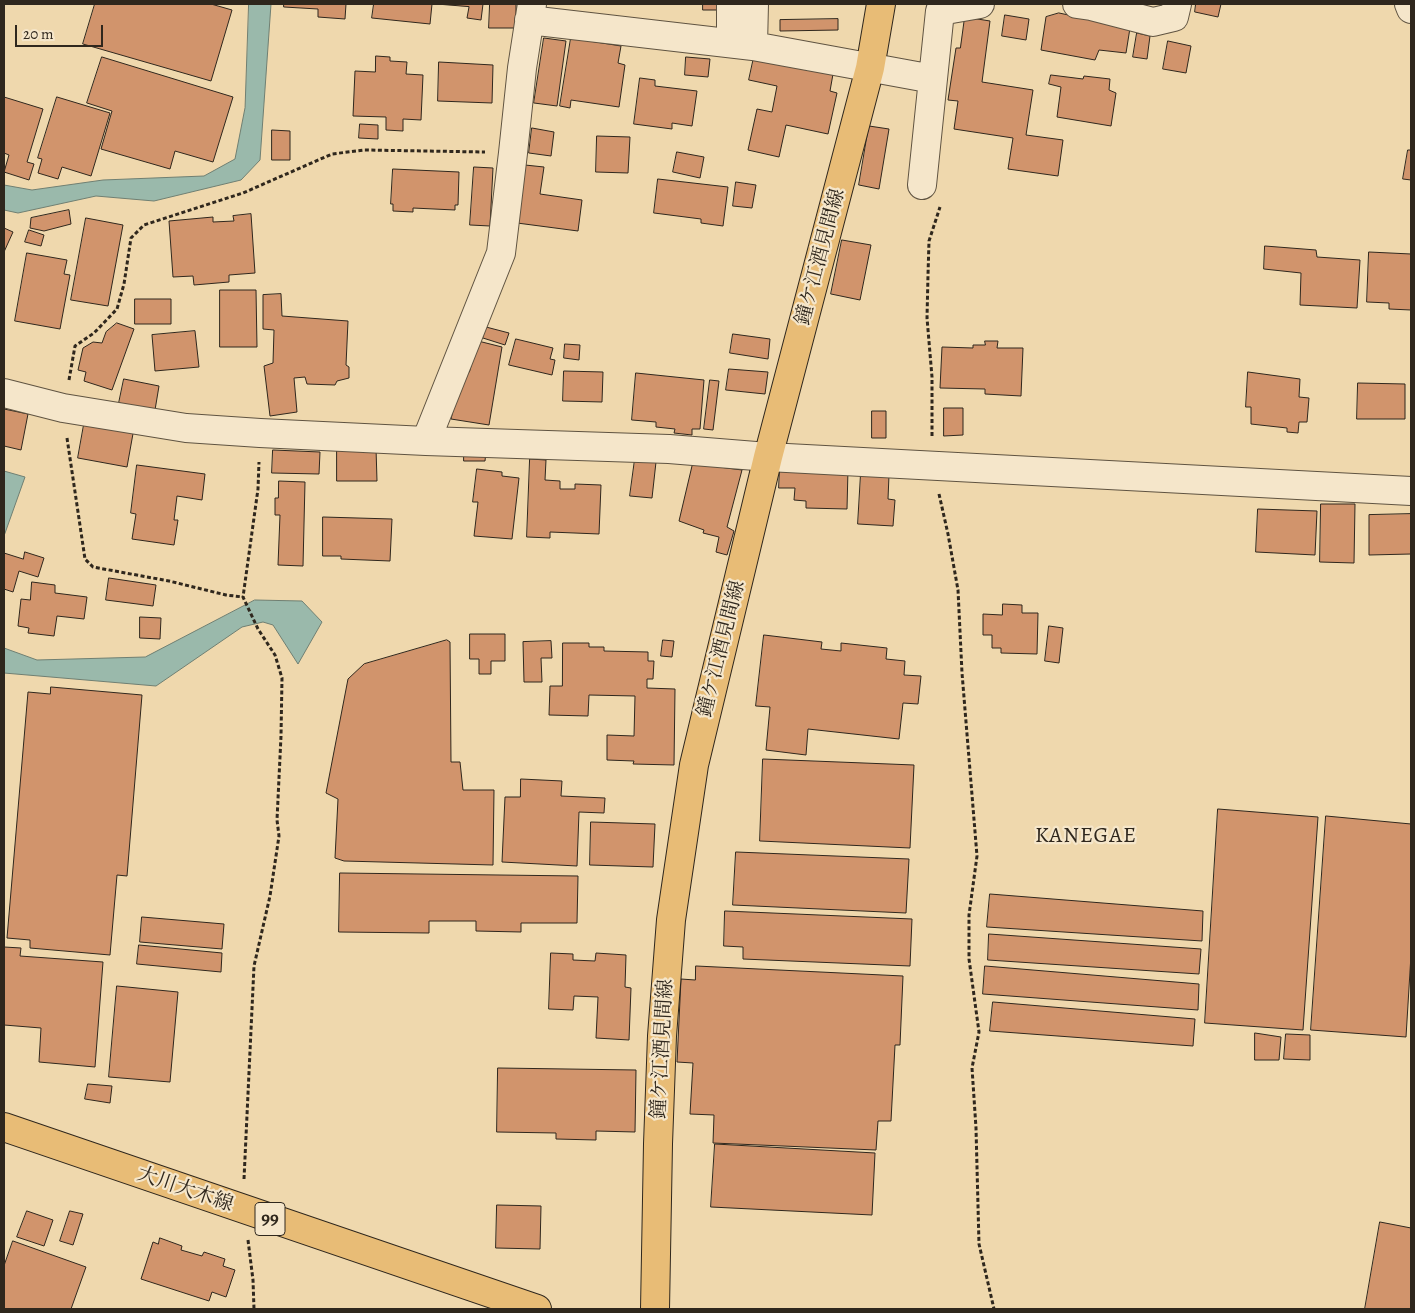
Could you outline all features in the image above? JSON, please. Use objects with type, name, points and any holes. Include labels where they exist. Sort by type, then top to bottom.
[{"type":"main road","name":"鐘ケ江酒見間線","points":[[655,1309],[662,1052],[671,920],[694,765],[768,457],[870,68],[880,4]]},
{"type":"main road","name":"大川大木線","points":[[4,1128],[536,1309]]},
{"type":"street","points":[[731,4],[742,44]]},
{"type":"street","points":[[742,44],[754,4]]},
{"type":"street","points":[[922,185],[940,10],[980,4]]},
{"type":"street","points":[[1077,4],[1153,22],[1174,17],[1178,4]]},
{"type":"street","points":[[1409,4],[1411,9]]},
{"type":"street","points":[[426,441],[501,253],[514,153],[522,68],[531,12],[742,44],[933,79]]},
{"type":"street","points":[[4,393],[63,408],[186,428],[260,434],[669,449],[768,457],[1411,492]]},
{"type":"path","points":[[243,597],[93,567],[85,560],[63,408],[75,346],[94,333],[117,309],[124,284],[130,238],[144,225],[243,193],[332,154],[364,150],[514,153]]},
{"type":"path","points":[[922,185],[940,208],[929,241],[928,267],[927,318],[932,377],[932,466],[948,534],[958,590],[962,673],[977,856],[969,915],[969,960],[979,1032],[972,1068],[976,1128],[978,1244],[994,1309]]},
{"type":"path","points":[[254,1309],[253,1280],[244,1210],[243,1159],[254,966],[270,896],[279,836],[277,820],[282,678],[275,655],[258,629],[243,597],[258,489],[260,434]]},
{"type":"shaded area","points":[[249,4],[271,4],[260,160],[241,180],[154,201],[96,196],[18,213],[4,210],[4,185],[32,190],[103,180],[204,176],[235,159],[245,108]]},
{"type":"shaded area","points":[[4,471],[25,477],[4,536]]},
{"type":"shaded area","points":[[255,600],[302,601],[322,622],[298,664],[273,625],[263,622],[242,627],[156,686],[4,673],[4,648],[37,660],[145,657]]},
{"type":"building","points":[[95,4],[211,4],[232,10],[211,81],[83,44]]},
{"type":"building","points":[[284,4],[346,4],[345,19],[318,17],[318,9],[284,7]]},
{"type":"building","points":[[374,4],[432,4],[430,24],[372,18]]},
{"type":"building","points":[[437,4],[483,4],[481,20],[467,18],[469,7]]},
{"type":"building","points":[[490,4],[516,4],[516,28],[489,28]]},
{"type":"building","points":[[703,4],[724,4],[724,10],[703,10]]},
{"type":"building","points":[[1196,4],[1221,4],[1218,17],[1195,12]]},
{"type":"building","points":[[1059,13],[1130,28],[1126,53],[1099,50],[1095,60],[1041,50],[1046,17]]},
{"type":"building","points":[[1005,15],[1029,19],[1026,40],[1002,36]]},
{"type":"building","points":[[965,17],[990,21],[982,82],[1033,90],[1026,135],[1063,140],[1058,176],[1008,169],[1013,138],[954,129],[958,101],[948,100],[956,48],[960,48]]},
{"type":"building","points":[[838,19],[838,30],[780,31],[780,20]]},
{"type":"building","points":[[1137,33],[1150,36],[1147,59],[1133,57]]},
{"type":"building","points":[[544,38],[566,41],[557,106],[534,103]]},
{"type":"building","points":[[571,38],[621,46],[618,63],[625,65],[619,107],[571,100],[570,108],[560,106]]},
{"type":"building","points":[[1168,41],[1191,46],[1186,73],[1163,69]]},
{"type":"building","points":[[376,56],[390,57],[390,61],[407,62],[406,74],[423,75],[421,120],[403,119],[403,131],[386,130],[386,117],[353,116],[355,71],[375,72]]},
{"type":"building","points":[[102,57],[233,97],[213,162],[175,151],[170,169],[101,149],[112,111],[87,103]]},
{"type":"building","points":[[686,57],[710,59],[708,77],[685,75]]},
{"type":"building","points":[[754,57],[833,74],[830,91],[837,93],[828,134],[786,125],[779,157],[748,150],[757,109],[772,112],[777,86],[749,80]]},
{"type":"building","points":[[439,62],[493,65],[492,103],[438,101]]},
{"type":"building","points":[[1051,75],[1083,79],[1084,76],[1110,79],[1109,90],[1116,93],[1111,126],[1057,117],[1061,87],[1049,84]]},
{"type":"building","points":[[640,78],[655,80],[655,86],[697,91],[692,126],[672,123],[672,129],[634,124]]},
{"type":"building","points":[[4,97],[43,109],[27,162],[34,164],[29,180],[4,172],[9,155],[4,153]]},
{"type":"building","points":[[57,97],[110,113],[91,176],[62,167],[58,179],[38,173],[42,159],[38,158]]},
{"type":"building","points":[[360,124],[378,125],[378,139],[359,138]]},
{"type":"building","points":[[869,126],[889,129],[879,189],[859,185]]},
{"type":"building","points":[[532,128],[554,132],[551,156],[529,153]]},
{"type":"building","points":[[272,130],[290,131],[290,160],[272,160]]},
{"type":"building","points":[[597,136],[630,137],[628,173],[596,172]]},
{"type":"building","points":[[1408,150],[1411,150],[1411,180],[1403,179]]},
{"type":"building","points":[[677,152],[704,157],[700,178],[673,172]]},
{"type":"building","points":[[525,165],[544,167],[540,194],[582,200],[578,231],[517,223]]},
{"type":"building","points":[[474,167],[493,168],[490,226],[470,225]]},
{"type":"building","points":[[393,169],[459,172],[458,205],[455,205],[455,210],[413,208],[413,212],[393,211],[393,204],[391,204]]},
{"type":"building","points":[[658,179],[728,187],[723,226],[701,223],[701,219],[654,213]]},
{"type":"building","points":[[736,182],[756,185],[752,208],[733,206]]},
{"type":"building","points":[[69,210],[71,224],[44,231],[30,228],[31,218]]},
{"type":"building","points":[[251,214],[255,273],[229,275],[229,282],[194,285],[193,276],[173,277],[169,221],[213,217],[213,222],[234,221],[233,216]]},
{"type":"building","points":[[86,218],[123,225],[108,306],[71,300]]},
{"type":"building","points":[[4,228],[13,232],[4,252]]},
{"type":"building","points":[[29,230],[44,235],[41,246],[25,242]]},
{"type":"building","points":[[842,240],[871,245],[860,300],[831,294]]},
{"type":"building","points":[[1265,246],[1316,250],[1317,257],[1360,260],[1357,308],[1300,305],[1301,273],[1264,269]]},
{"type":"building","points":[[1369,252],[1411,254],[1411,310],[1389,309],[1389,303],[1367,302]]},
{"type":"building","points":[[27,253],[67,260],[64,274],[70,275],[60,329],[15,321]]},
{"type":"building","points":[[220,290],[256,290],[257,347],[220,347]]},
{"type":"building","points":[[281,294],[282,316],[348,321],[346,365],[349,367],[349,378],[337,381],[335,385],[307,384],[305,377],[294,378],[297,412],[270,416],[264,366],[273,363],[274,330],[263,329],[263,295]]},
{"type":"building","points":[[135,299],[171,299],[171,324],[135,324]]},
{"type":"building","points":[[117,323],[134,329],[112,390],[84,381],[86,372],[78,370],[83,348],[93,342],[102,343],[106,332]]},
{"type":"building","points":[[486,327],[509,333],[505,345],[483,338]]},
{"type":"building","points":[[195,331],[199,367],[155,371],[152,335]]},
{"type":"building","points":[[733,334],[770,339],[768,359],[730,353]]},
{"type":"building","points":[[516,339],[553,348],[550,359],[555,360],[552,375],[509,365]]},
{"type":"building","points":[[478,341],[502,347],[489,425],[451,419],[459,385],[465,372],[469,372]]},
{"type":"building","points":[[985,341],[998,341],[997,348],[1023,348],[1021,396],[985,394],[985,389],[940,388],[942,347],[973,348],[973,345],[985,345]]},
{"type":"building","points":[[565,344],[580,345],[579,360],[564,358]]},
{"type":"building","points":[[729,369],[768,372],[765,394],[726,390]]},
{"type":"building","points":[[564,371],[603,372],[602,402],[563,401]]},
{"type":"building","points":[[1248,372],[1300,379],[1299,397],[1309,398],[1307,422],[1299,422],[1298,433],[1287,432],[1287,428],[1251,424],[1251,407],[1246,407]]},
{"type":"building","points":[[636,373],[704,380],[700,429],[692,429],[692,435],[674,433],[675,429],[656,427],[656,422],[632,420]]},
{"type":"building","points":[[124,379],[159,386],[155,410],[119,403]]},
{"type":"building","points":[[710,380],[719,381],[713,430],[704,429]]},
{"type":"building","points":[[1358,383],[1405,384],[1405,419],[1357,419]]},
{"type":"building","points":[[944,408],[963,408],[963,435],[944,436]]},
{"type":"building","points":[[4,409],[28,414],[21,450],[4,446]]},
{"type":"building","points":[[872,411],[886,411],[886,438],[872,438]]},
{"type":"building","points":[[85,419],[134,428],[127,467],[78,458]]},
{"type":"building","points":[[337,448],[376,448],[377,481],[337,481]]},
{"type":"building","points":[[273,450],[320,452],[319,474],[272,473]]},
{"type":"building","points":[[464,450],[486,451],[485,461],[464,461]]},
{"type":"building","points":[[530,459],[546,460],[545,480],[560,481],[560,489],[575,489],[575,484],[601,485],[599,534],[550,532],[550,538],[527,537]]},
{"type":"building","points":[[635,459],[656,462],[652,498],[630,496]]},
{"type":"building","points":[[697,464],[742,470],[727,527],[734,531],[727,555],[716,552],[719,537],[703,533],[704,530],[679,521],[692,466]]},
{"type":"building","points":[[137,465],[205,474],[202,500],[177,496],[174,520],[178,520],[174,545],[132,539],[136,514],[131,513]]},
{"type":"building","points":[[780,467],[848,469],[847,509],[806,508],[806,501],[794,500],[795,488],[779,488]]},
{"type":"building","points":[[477,469],[502,472],[502,476],[519,478],[512,539],[474,536],[478,502],[473,502]]},
{"type":"building","points":[[861,473],[889,475],[888,499],[895,500],[893,526],[858,524]]},
{"type":"building","points":[[279,481],[305,482],[303,566],[278,565],[280,515],[275,515],[275,498],[278,498]]},
{"type":"building","points":[[1321,504],[1355,504],[1354,563],[1320,562]]},
{"type":"building","points":[[1258,509],[1317,511],[1315,555],[1256,552]]},
{"type":"building","points":[[1411,514],[1411,554],[1369,555],[1369,515]]},
{"type":"building","points":[[323,517],[392,519],[390,561],[341,559],[341,556],[323,556]]},
{"type":"building","points":[[25,552],[44,558],[38,577],[19,571],[13,592],[4,589],[4,553],[23,559]]},
{"type":"building","points":[[109,578],[156,585],[153,606],[106,600]]},
{"type":"building","points":[[32,582],[55,585],[55,593],[87,597],[84,619],[57,616],[54,636],[28,633],[29,628],[18,626],[21,599],[30,600]]},
{"type":"building","points":[[1003,604],[1022,605],[1022,613],[1038,613],[1037,654],[1001,653],[1001,648],[992,648],[992,635],[983,635],[983,614],[1002,615]]},
{"type":"building","points":[[140,617],[161,618],[160,639],[140,638]]},
{"type":"building","points":[[1049,626],[1063,628],[1059,663],[1045,661]]},
{"type":"building","points":[[470,634],[505,634],[505,661],[491,661],[491,674],[479,674],[479,659],[470,659]]},
{"type":"building","points":[[764,635],[822,642],[821,649],[841,651],[841,643],[887,648],[886,659],[905,661],[904,675],[921,676],[918,704],[903,703],[899,739],[808,729],[806,755],[766,750],[770,707],[756,706]]},
{"type":"building","points":[[447,640],[450,642],[451,762],[460,762],[463,790],[494,790],[493,865],[344,861],[335,858],[338,799],[326,793],[348,679],[364,664]]},
{"type":"building","points":[[663,640],[674,641],[672,657],[661,656]]},
{"type":"building","points":[[551,641],[552,658],[541,658],[542,682],[524,682],[523,642]]},
{"type":"building","points":[[563,643],[589,643],[589,647],[604,647],[604,651],[648,652],[648,661],[654,661],[653,679],[647,679],[647,688],[675,689],[674,765],[633,764],[634,761],[607,760],[607,735],[634,736],[635,696],[589,695],[588,716],[549,715],[550,686],[562,686]]},
{"type":"building","points":[[51,687],[142,695],[127,876],[117,875],[110,955],[30,948],[30,940],[7,938],[28,692],[50,694]]},
{"type":"building","points":[[763,759],[914,765],[910,848],[760,841]]},
{"type":"building","points":[[521,779],[562,781],[561,796],[605,798],[604,813],[579,812],[577,866],[502,862],[505,797],[520,797]]},
{"type":"building","points":[[1218,809],[1318,817],[1303,1030],[1205,1023]]},
{"type":"building","points":[[1326,816],[1411,824],[1411,955],[1406,1037],[1311,1030]]},
{"type":"building","points":[[591,822],[655,824],[653,867],[590,865]]},
{"type":"building","points":[[736,852],[909,859],[906,913],[733,905]]},
{"type":"building","points":[[340,873],[578,876],[577,923],[521,923],[521,932],[476,931],[476,921],[429,921],[429,933],[339,932]]},
{"type":"building","points":[[990,894],[1203,911],[1202,941],[987,927]]},
{"type":"building","points":[[725,911],[912,919],[910,966],[743,959],[743,947],[724,946]]},
{"type":"building","points":[[142,917],[224,924],[222,949],[140,942]]},
{"type":"building","points":[[989,934],[1201,949],[1199,974],[988,960]]},
{"type":"building","points":[[139,945],[222,953],[221,972],[137,964]]},
{"type":"building","points":[[4,947],[21,948],[20,956],[103,962],[95,1067],[39,1062],[41,1028],[4,1025]]},
{"type":"building","points":[[551,953],[573,954],[573,960],[595,961],[596,953],[626,955],[625,987],[631,988],[629,1040],[596,1038],[598,997],[574,996],[573,1010],[549,1009]]},
{"type":"building","points":[[696,966],[903,976],[900,1045],[895,1045],[891,1121],[878,1121],[876,1150],[713,1143],[714,1115],[690,1114],[693,1063],[677,1062],[681,979],[695,980]]},
{"type":"building","points":[[985,966],[1199,984],[1198,1010],[983,994]]},
{"type":"building","points":[[117,986],[178,992],[170,1082],[109,1077]]},
{"type":"building","points":[[993,1002],[1195,1019],[1193,1046],[990,1031]]},
{"type":"building","points":[[1255,1033],[1281,1037],[1279,1060],[1255,1060]]},
{"type":"building","points":[[1286,1034],[1310,1035],[1310,1060],[1284,1059]]},
{"type":"building","points":[[498,1068],[636,1070],[635,1132],[596,1131],[596,1140],[556,1139],[556,1133],[497,1132]]},
{"type":"building","points":[[88,1084],[112,1086],[110,1103],[85,1099]]},
{"type":"building","points":[[715,1144],[875,1153],[872,1215],[711,1207]]},
{"type":"building","points":[[497,1205],[541,1206],[540,1249],[496,1248]]},
{"type":"building","points":[[27,1211],[53,1220],[44,1246],[17,1237]]},
{"type":"building","points":[[70,1211],[83,1214],[73,1245],[60,1241]]},
{"type":"building","points":[[1380,1222],[1411,1228],[1411,1309],[1365,1309]]},
{"type":"building","points":[[160,1238],[182,1246],[181,1250],[202,1256],[204,1252],[225,1259],[223,1266],[235,1270],[226,1297],[212,1292],[209,1301],[141,1279],[153,1242],[158,1244]]},
{"type":"building","points":[[13,1241],[86,1267],[71,1309],[4,1309],[4,1266]]},
{"type":"district","name":"KANEGAE","points":[[1086,837]]}]
